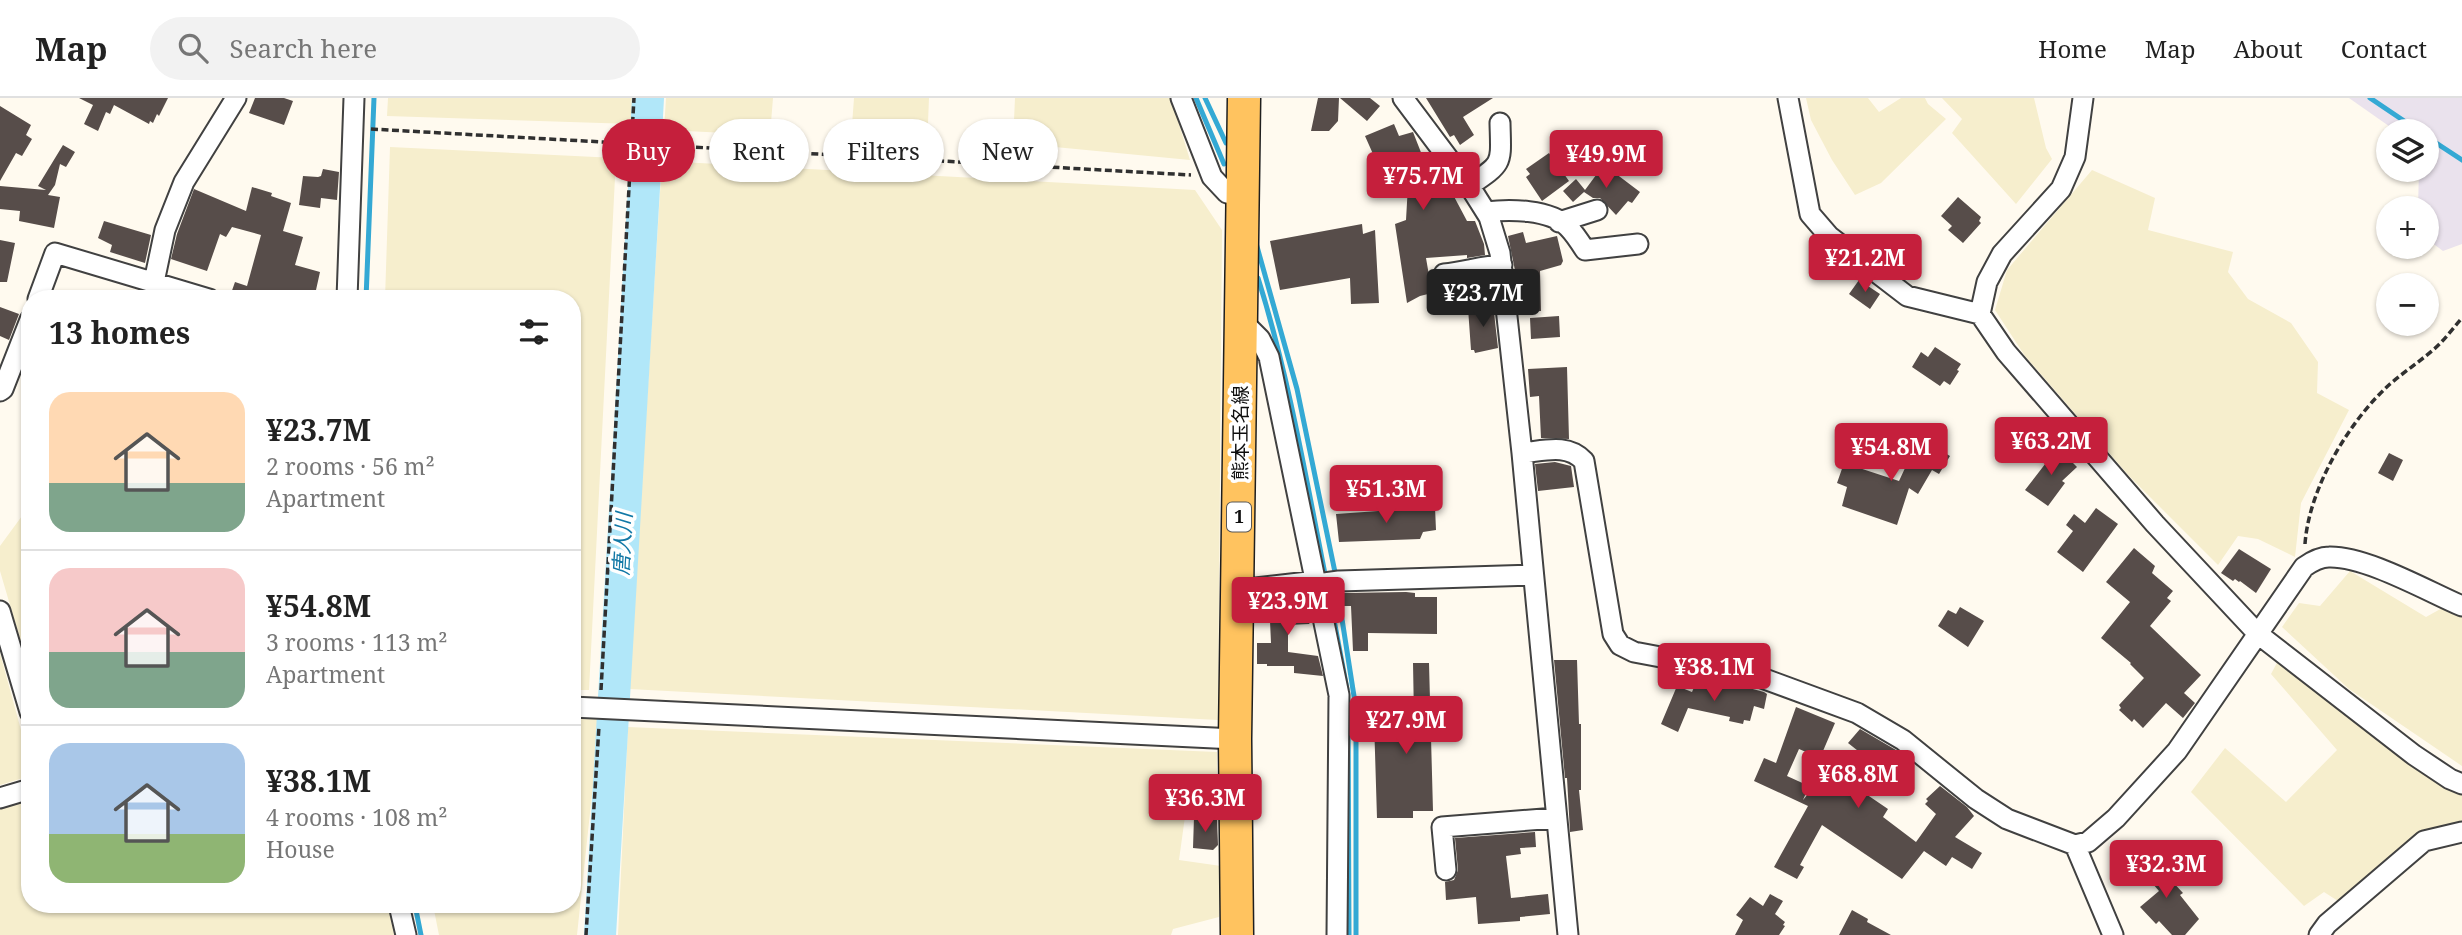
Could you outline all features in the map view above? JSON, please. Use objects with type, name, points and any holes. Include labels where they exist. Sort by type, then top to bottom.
[{"type":"main road","name":"熊本玉名線","points":[[1237,935],[1235,739],[1244,98]]},
{"type":"street","points":[[155,282],[166,229],[184,182],[236,98]]},
{"type":"street","points":[[347,290],[354,98]]},
{"type":"street","points":[[1181,98],[1212,177],[1227,192],[1242,195]]},
{"type":"street","points":[[1404,98],[1486,212],[1500,253],[1522,453],[1567,935]]},
{"type":"street","points":[[1788,98],[1810,214],[1829,236],[1907,296],[1980,314],[2006,352],[2155,524],[2258,634],[2414,755],[2450,779],[2462,783]]},
{"type":"street","points":[[1980,314],[1987,282],[2002,254],[2061,189],[2075,157],[2083,98]]},
{"type":"street","points":[[1469,186],[1492,170],[1500,159],[1500,123]]},
{"type":"street","points":[[1486,212],[1508,210],[1540,214],[1566,225],[1585,250],[1638,244]]},
{"type":"street","points":[[1559,222],[1597,210]]},
{"type":"street","points":[[41,290],[55,253],[180,290]]},
{"type":"street","points":[[1444,274],[1470,271],[1479,266],[1502,265]]},
{"type":"street","points":[[1240,319],[1259,339],[1269,357],[1324,583],[1339,695],[1337,935]]},
{"type":"street","points":[[0,391],[21,341]]},
{"type":"street","points":[[1522,453],[1564,449],[1577,454],[1584,461],[1613,634],[1620,645],[1634,652],[1751,674],[1857,713],[1903,740],[1976,799],[2007,819],[2075,845],[2088,842],[2116,818],[2177,751],[2304,567],[2314,560],[2329,557],[2364,563],[2462,606]]},
{"type":"street","points":[[1238,590],[1324,583],[1533,575]]},
{"type":"street","points":[[0,611],[21,682]]},
{"type":"street","points":[[581,708],[1235,739]]},
{"type":"street","points":[[0,798],[21,792]]},
{"type":"street","points":[[1446,870],[1442,827],[1556,818]]},
{"type":"street","points":[[2319,935],[2327,924],[2424,841],[2462,832]]},
{"type":"street","points":[[2075,845],[2113,935]]},
{"type":"street","points":[[401,913],[406,935]]},
{"type":"path","points":[[633,119],[634,98]]},
{"type":"path","points":[[368,129],[602,142]]},
{"type":"path","points":[[695,147],[1113,169],[1212,177]]},
{"type":"path","points":[[586,935],[629,182]]},
{"type":"path","points":[[2304,567],[2306,529],[2316,497],[2337,450],[2351,427],[2389,385],[2435,348],[2462,318]]},
{"type":"shaded area","points":[[388,98],[633,98],[632,119],[602,119],[602,123],[387,116]]},
{"type":"shaded area","points":[[666,98],[773,98],[771,119],[709,119],[709,132],[695,131],[695,119],[665,119]]},
{"type":"shaded area","points":[[854,98],[929,98],[928,119],[852,119]]},
{"type":"shaded area","points":[[1015,98],[1171,98],[1190,160],[1058,147],[1058,119],[1014,119]]},
{"type":"shaded area","points":[[1806,98],[1868,98],[1879,112],[1901,98],[1925,98],[1928,104],[1946,119],[1881,183],[1855,195],[1832,160],[1811,120]]},
{"type":"shaded area","points":[[1942,98],[2034,98],[2046,148],[2052,159],[2016,204],[1952,133],[1962,119]]},
{"type":"shaded area","points":[[2349,98],[2462,98],[2462,244],[2443,251],[2439,248],[2439,196],[2418,196],[2419,182],[2439,182],[2439,119],[2379,119]]},
{"type":"shaded area","points":[[390,147],[602,157],[602,182],[615,182],[589,690],[581,690],[581,290],[385,290]]},
{"type":"shaded area","points":[[695,163],[709,164],[709,182],[809,182],[809,169],[823,170],[823,182],[944,182],[944,176],[958,177],[958,182],[1048,182],[1195,190],[1222,230],[1218,720],[629,689],[661,182],[695,182]]},
{"type":"shaded area","points":[[2092,170],[2155,198],[2148,230],[2233,252],[2228,272],[2248,299],[2291,323],[2318,362],[2317,393],[2349,410],[2301,503],[2295,557],[2258,539],[2238,536],[2218,565],[2129,476],[2025,356],[1995,310],[2007,270]]},
{"type":"shaded area","points":[[21,517],[21,642],[0,571],[0,546]]},
{"type":"shaded area","points":[[2350,571],[2426,617],[2444,607],[2462,616],[2462,766],[2349,689],[2282,627],[2299,603],[2320,606]]},
{"type":"shaded area","points":[[0,653],[21,730],[21,779],[0,785]]},
{"type":"shaded area","points":[[2279,659],[2462,791],[2462,825],[2422,834],[2338,901],[2324,892],[2304,906],[2191,792],[2225,748],[2286,802],[2337,750],[2271,674]]},
{"type":"shaded area","points":[[581,718],[600,719],[581,897]]},
{"type":"shaded area","points":[[628,727],[1217,752],[1217,807],[1187,802],[1179,860],[1221,866],[1219,917],[1173,929],[1171,935],[618,935]]},
{"type":"shaded area","points":[[21,803],[21,913],[390,913],[394,935],[0,935],[0,809]]},
{"type":"shaded area","points":[[435,913],[579,913],[577,935],[439,935]]},
{"type":"building","points":[[79,98],[168,98],[159,116],[157,114],[153,123],[150,121],[149,124],[114,105],[110,114],[106,112],[98,131],[84,124],[93,105]]},
{"type":"building","points":[[255,98],[284,98],[293,101],[284,125],[249,113]]},
{"type":"building","points":[[1318,98],[1339,98],[1338,121],[1329,131],[1311,131]]},
{"type":"building","points":[[1340,98],[1370,98],[1380,106],[1367,121]]},
{"type":"building","points":[[1426,98],[1493,98],[1463,117],[1474,135],[1460,145],[1454,135],[1450,137]]},
{"type":"building","points":[[0,106],[31,125],[26,135],[32,139],[22,156],[16,153],[0,181]]},
{"type":"building","points":[[1394,124],[1399,136],[1413,132],[1431,178],[1441,172],[1467,221],[1475,221],[1484,244],[1485,255],[1426,258],[1432,293],[1407,303],[1395,224],[1406,220],[1408,185],[1393,189],[1379,152],[1373,154],[1365,136]]},
{"type":"building","points":[[63,145],[75,152],[66,167],[60,164],[55,185],[48,195],[60,197],[54,228],[19,221],[20,211],[0,209],[0,186],[46,190],[38,186]]},
{"type":"building","points":[[1549,153],[1569,181],[1542,201],[1526,177],[1530,174],[1526,169]]},
{"type":"building","points":[[1602,167],[1607,167],[1640,192],[1632,203],[1628,201],[1616,215],[1600,198],[1593,198],[1584,192],[1573,202],[1563,191],[1576,179],[1585,190]]},
{"type":"building","points":[[323,169],[339,172],[337,200],[321,198],[320,208],[299,205],[303,176],[321,176]]},
{"type":"building","points":[[252,187],[291,203],[283,231],[303,237],[295,265],[320,272],[316,290],[232,290],[235,282],[247,286],[261,235],[232,227],[226,237],[220,234],[207,271],[171,259],[177,234],[194,189],[246,211]]},
{"type":"building","points":[[1958,197],[1981,217],[1981,223],[1963,243],[1948,230],[1952,226],[1941,216]]},
{"type":"building","points":[[104,221],[151,235],[145,263],[110,252],[112,245],[98,238]]},
{"type":"building","points":[[1362,224],[1363,234],[1375,230],[1379,303],[1351,304],[1350,278],[1280,290],[1270,241]]},
{"type":"building","points":[[1523,232],[1526,243],[1557,236],[1563,261],[1561,265],[1540,271],[1541,311],[1519,312],[1516,290],[1519,290],[1508,236]]},
{"type":"building","points":[[0,240],[15,243],[7,282],[0,282]]},
{"type":"building","points":[[1859,280],[1880,294],[1870,309],[1849,294]]},
{"type":"building","points":[[1493,304],[1498,348],[1475,353],[1471,350],[1468,308]]},
{"type":"building","points":[[0,307],[19,314],[9,340],[0,336]]},
{"type":"building","points":[[1559,316],[1560,337],[1531,339],[1530,318]]},
{"type":"building","points":[[1935,347],[1961,364],[1950,385],[1944,381],[1940,386],[1912,367],[1921,352],[1928,357]]},
{"type":"building","points":[[1567,367],[1569,439],[1541,438],[1539,396],[1530,397],[1528,369]]},
{"type":"building","points":[[1925,436],[1945,448],[1943,452],[1950,456],[1939,474],[1932,470],[1918,494],[1909,488],[1897,525],[1842,506],[1847,487],[1837,483],[1844,463],[1899,481],[1919,438],[1922,440]]},
{"type":"building","points":[[2057,447],[2077,467],[2062,481],[2065,483],[2048,506],[2025,490]]},
{"type":"building","points":[[2389,453],[2403,460],[2393,481],[2378,473]]},
{"type":"building","points":[[1555,462],[1571,466],[1574,487],[1538,491],[1535,464]]},
{"type":"building","points":[[1435,507],[1436,530],[1423,532],[1420,539],[1339,542],[1336,514]]},
{"type":"building","points":[[2096,508],[2118,524],[2083,572],[2057,552],[2073,531],[2066,525],[2074,514],[2085,523]]},
{"type":"building","points":[[2134,548],[2155,566],[2152,573],[2173,591],[2167,598],[2171,601],[2150,626],[2201,675],[2184,693],[2195,703],[2183,718],[2166,703],[2143,728],[2119,710],[2119,705],[2144,678],[2131,663],[2101,638],[2130,602],[2106,582]]},
{"type":"building","points":[[2239,549],[2271,569],[2256,593],[2240,581],[2233,581],[2221,573]]},
{"type":"building","points":[[1344,593],[1415,593],[1415,597],[1437,597],[1437,634],[1368,633],[1368,651],[1353,651],[1351,606],[1344,606]]},
{"type":"building","points":[[1306,595],[1311,621],[1309,624],[1288,625],[1288,652],[1318,656],[1323,676],[1294,673],[1294,666],[1257,664],[1257,643],[1271,643],[1269,599]]},
{"type":"building","points":[[1960,607],[1984,621],[1968,647],[1938,626],[1948,610],[1956,614]]},
{"type":"building","points":[[1554,660],[1577,660],[1581,724],[1579,790],[1583,830],[1570,832],[1567,778]]},
{"type":"building","points":[[1413,663],[1429,663],[1433,811],[1413,811],[1413,818],[1377,818],[1374,720],[1414,718]]},
{"type":"building","points":[[1698,678],[1715,685],[1716,682],[1734,684],[1764,692],[1767,694],[1764,709],[1754,706],[1750,721],[1744,720],[1743,724],[1729,721],[1730,717],[1688,708],[1678,732],[1661,724],[1677,686],[1692,692]]},
{"type":"building","points":[[1796,707],[1835,723],[1820,758],[1799,749],[1787,776],[1809,786],[1803,800],[1813,788],[1817,791],[1833,766],[1867,787],[1863,792],[1888,809],[1883,817],[1916,842],[1936,814],[1925,804],[1928,801],[1926,799],[1940,786],[1967,807],[1974,816],[1955,837],[1982,853],[1972,869],[1952,857],[1946,866],[1924,851],[1902,879],[1822,825],[1800,865],[1804,867],[1797,879],[1774,867],[1808,806],[1754,781],[1764,758],[1776,763]]},
{"type":"building","points":[[1860,729],[1896,750],[1881,769],[1848,743]]},
{"type":"building","points":[[1194,817],[1217,819],[1218,845],[1213,850],[1193,848]]},
{"type":"building","points":[[1535,832],[1536,847],[1520,848],[1521,854],[1506,856],[1511,898],[1548,894],[1550,914],[1520,917],[1520,921],[1478,924],[1476,897],[1446,900],[1445,882],[1454,880],[1458,870],[1455,838]]},
{"type":"building","points":[[2144,851],[2183,893],[2180,895],[2199,919],[2185,935],[2172,935],[2159,921],[2156,924],[2140,907],[2159,891],[2133,861]]},
{"type":"building","points":[[1770,894],[1783,901],[1775,914],[1785,922],[1779,935],[1735,935],[1743,920],[1736,915],[1750,897],[1763,906]]},
{"type":"building","points":[[1852,910],[1868,919],[1867,922],[1891,935],[1839,935]]},
{"type":"waterway","points":[[366,290],[374,98]]},
{"type":"waterway","name":"唐人川","points":[[647,119],[648,98]]},
{"type":"waterway","points":[[1196,98],[1224,164]]},
{"type":"waterway","points":[[1205,98],[1226,143]]},
{"type":"waterway","points":[[2370,98],[2401,119]]},
{"type":"waterway","points":[[2439,145],[2462,160]]},
{"type":"waterway","name":"唐人川","points":[[600,935],[644,182]]},
{"type":"waterway","points":[[1256,243],[1297,389],[1336,577]]},
{"type":"waterway","points":[[1258,278],[1288,390],[1326,579]]},
{"type":"waterway","points":[[1337,587],[1356,709],[1356,935]]},
{"type":"waterway","points":[[1328,588],[1347,689]]},
{"type":"waterway","points":[[1348,702],[1349,935]]},
{"type":"waterway","points":[[417,913],[421,935]]}]
